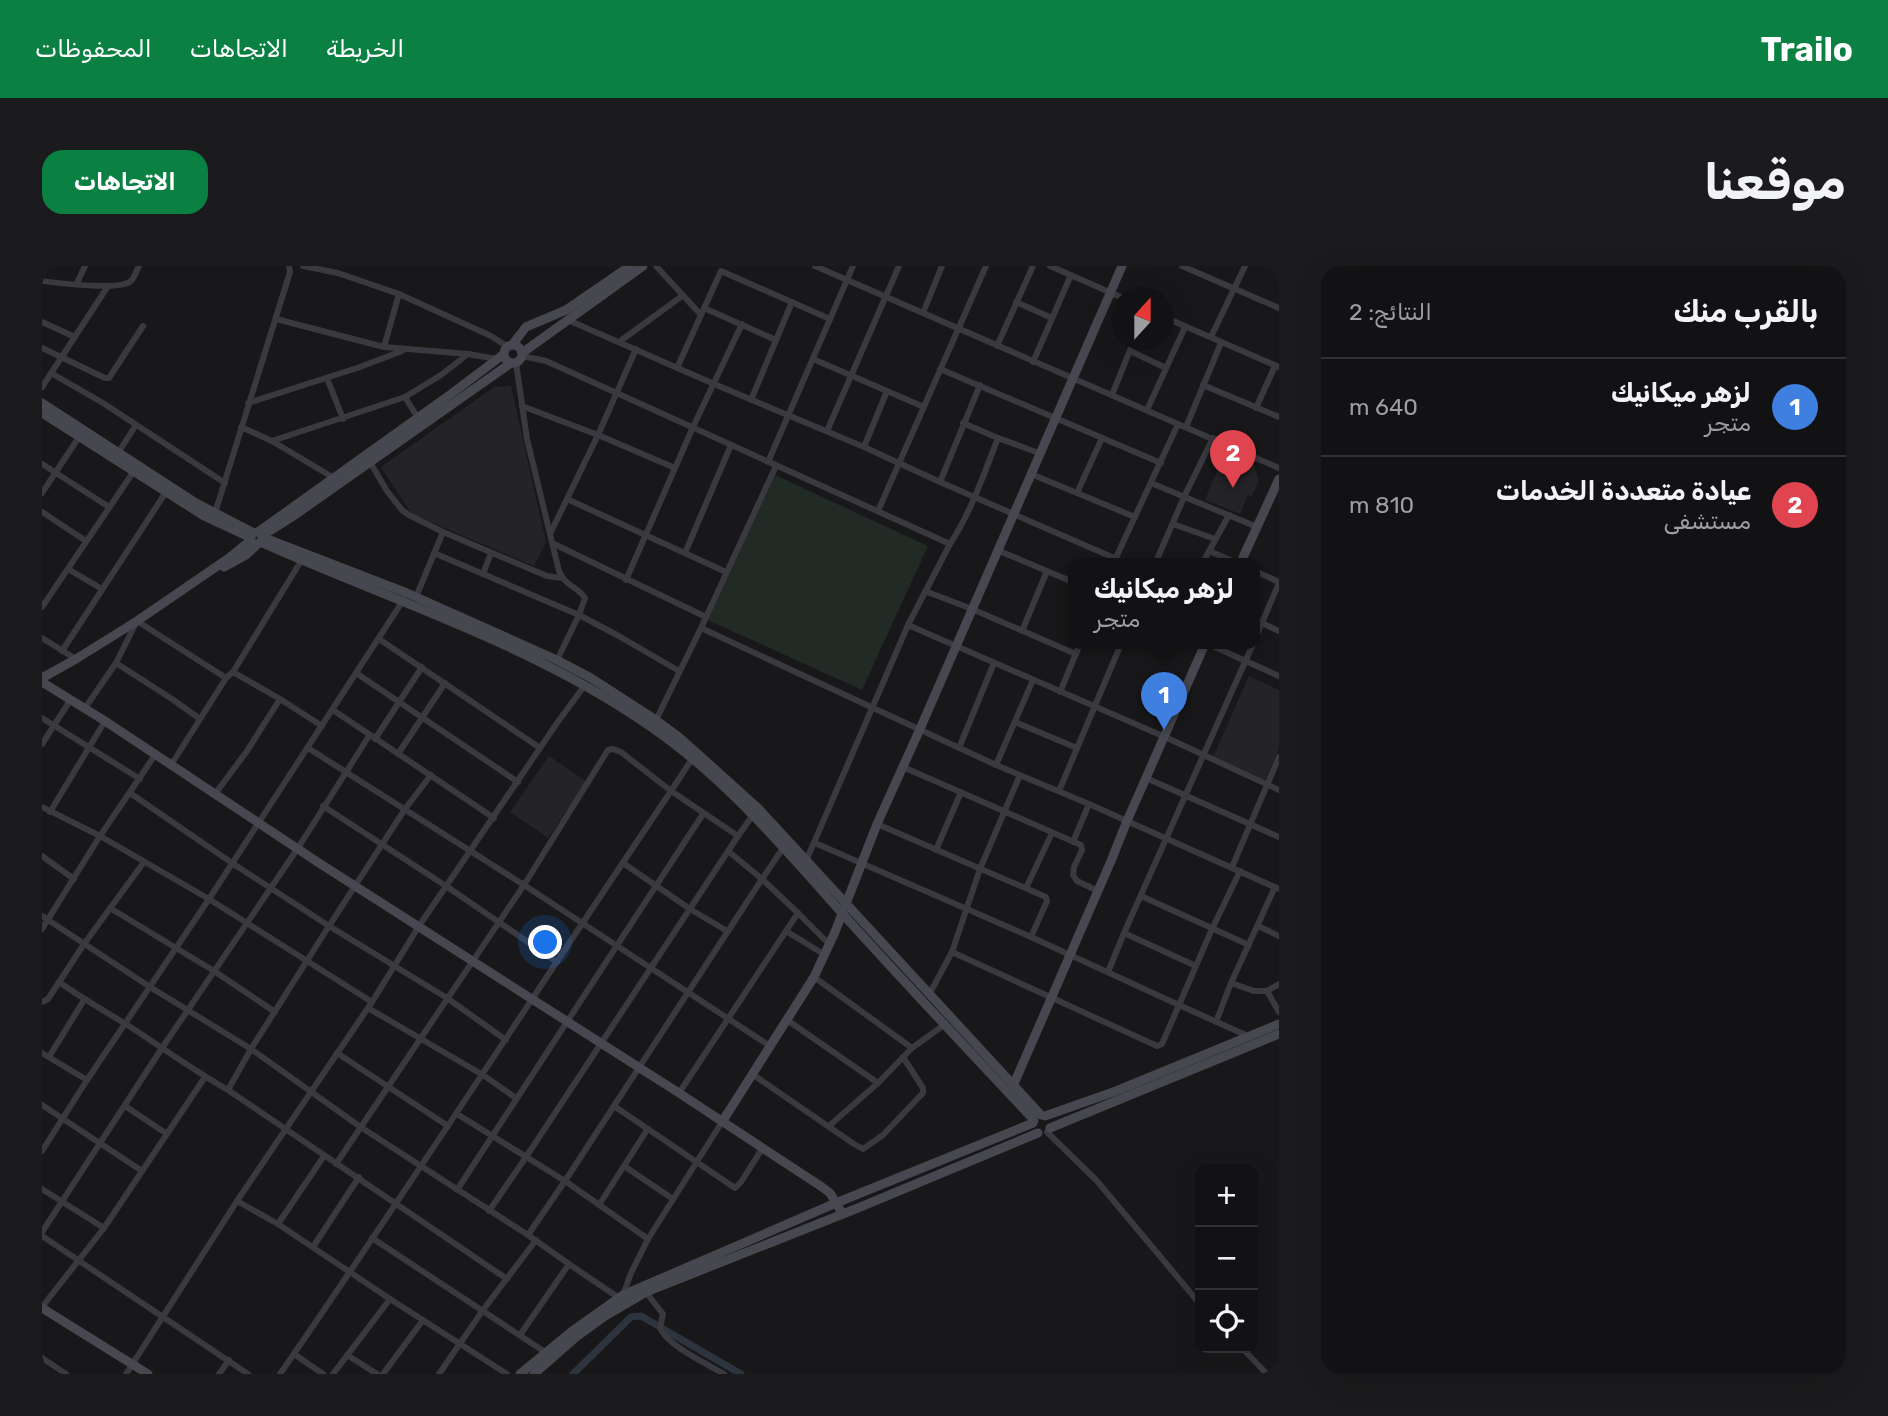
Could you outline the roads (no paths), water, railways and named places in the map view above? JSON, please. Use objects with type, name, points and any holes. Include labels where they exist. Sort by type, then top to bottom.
[{"type":"main road","points":[[629,266],[566,310],[526,327],[506,351],[257,538],[239,560],[206,574],[42,680],[830,1193],[850,1197],[858,1208]]},
{"type":"main road","points":[[257,538],[292,517],[518,358],[643,266]]},
{"type":"main road","points":[[722,1122],[814,978],[825,955],[860,863],[1122,266]]},
{"type":"main road","points":[[506,351],[520,348],[518,358]]},
{"type":"main road","points":[[506,351],[505,358],[518,358]]},
{"type":"main road","points":[[42,402],[215,513],[301,561],[409,597],[470,629],[588,682],[656,720],[679,737],[806,861],[944,1025],[1038,1119],[1050,1119],[1045,1131]]},
{"type":"main road","points":[[42,413],[204,516],[409,597],[557,660],[653,728],[755,812],[783,848],[930,993],[1013,1086],[1038,1119]]},
{"type":"main road","points":[[1243,558],[1279,479]]},
{"type":"main road","points":[[1013,1086],[1205,649]]},
{"type":"main road","points":[[534,1374],[576,1337],[644,1290],[850,1197],[1279,1024]]},
{"type":"main road","points":[[520,1374],[545,1352],[621,1297],[858,1208],[1279,1034]]},
{"type":"main road","points":[[1038,1119],[1034,1129],[1045,1131]]},
{"type":"main road","points":[[830,1193],[842,1213]]},
{"type":"main road","points":[[42,1308],[148,1374]]},
{"type":"street","points":[[77,283],[85,266]]},
{"type":"street","points":[[42,281],[107,286],[129,283],[139,266]]},
{"type":"street","points":[[303,266],[338,273],[399,293],[491,336],[506,351]]},
{"type":"street","points":[[656,266],[682,296],[703,312],[742,324],[776,340]]},
{"type":"street","points":[[815,266],[1279,468]]},
{"type":"street","points":[[768,463],[853,266]]},
{"type":"street","points":[[827,431],[899,266]]},
{"type":"street","points":[[923,313],[941,268],[933,266]]},
{"type":"street","points":[[877,511],[986,266]]},
{"type":"street","points":[[997,346],[1033,266]]},
{"type":"street","points":[[1050,266],[1110,292]]},
{"type":"street","points":[[1182,266],[1279,308]]},
{"type":"street","points":[[1211,337],[1245,266]]},
{"type":"street","points":[[215,513],[291,268]]},
{"type":"street","points":[[677,368],[722,269],[830,319]]},
{"type":"street","points":[[1033,362],[1071,275]]},
{"type":"street","points":[[42,387],[107,286]]},
{"type":"street","points":[[384,347],[399,293]]},
{"type":"street","points":[[619,342],[682,296]]},
{"type":"street","points":[[751,400],[792,302]]},
{"type":"street","points":[[1016,302],[1052,318]]},
{"type":"street","points":[[276,318],[404,350],[468,354],[506,351]]},
{"type":"street","points":[[568,320],[1014,513],[1108,558]]},
{"type":"street","points":[[42,322],[75,337]]},
{"type":"street","points":[[1174,322],[1277,367],[1256,408]]},
{"type":"street","points":[[626,580],[693,427],[742,324]]},
{"type":"street","points":[[42,348],[109,379],[143,326]]},
{"type":"street","points":[[1147,410],[1185,327]]},
{"type":"street","points":[[1186,427],[1221,342]]},
{"type":"street","points":[[551,532],[636,349]]},
{"type":"street","points":[[248,404],[360,368],[404,350]]},
{"type":"street","points":[[1112,395],[1130,351],[1166,368]]},
{"type":"street","points":[[272,441],[405,397],[441,375],[468,354]]},
{"type":"street","points":[[562,578],[522,407],[518,358],[546,361],[950,544]]},
{"type":"street","points":[[813,359],[924,407]]},
{"type":"street","points":[[940,369],[1161,463]]},
{"type":"street","points":[[51,373],[225,483]]},
{"type":"street","points":[[327,378],[343,419]]},
{"type":"street","points":[[940,482],[980,385]]},
{"type":"street","points":[[1203,386],[1279,417]]},
{"type":"street","points":[[864,447],[887,391]]},
{"type":"street","points":[[405,397],[418,418]]},
{"type":"street","points":[[522,407],[598,435],[675,468]]},
{"type":"street","points":[[963,423],[1039,453]]},
{"type":"street","points":[[1115,558],[1178,424]]},
{"type":"street","points":[[118,453],[136,425]]},
{"type":"street","points":[[241,427],[272,441],[334,478]]},
{"type":"street","points":[[42,493],[79,437]]},
{"type":"street","points":[[806,861],[908,625],[975,496],[998,438]]},
{"type":"street","points":[[1077,493],[1102,438]]},
{"type":"street","points":[[1159,558],[1213,438]]},
{"type":"street","points":[[685,553],[731,445]]},
{"type":"street","points":[[370,462],[402,510],[443,533],[547,576],[562,578],[584,595],[585,600],[579,615],[557,660]]},
{"type":"street","points":[[42,464],[109,507]]},
{"type":"street","points":[[656,720],[776,466]]},
{"type":"street","points":[[42,607],[134,471]]},
{"type":"street","points":[[1031,474],[1135,517]]},
{"type":"street","points":[[1151,483],[1257,527]]},
{"type":"street","points":[[62,651],[166,492]]},
{"type":"street","points":[[567,499],[726,572]]},
{"type":"street","points":[[42,512],[86,541]]},
{"type":"street","points":[[1205,558],[1228,515]]},
{"type":"street","points":[[1173,524],[1215,539]]},
{"type":"street","points":[[42,1151],[356,673],[409,597],[443,533]]},
{"type":"street","points":[[554,544],[706,617]]},
{"type":"street","points":[[998,550],[1068,580]]},
{"type":"street","points":[[1209,551],[1226,558]]},
{"type":"street","points":[[434,553],[579,615],[679,671]]},
{"type":"street","points":[[483,574],[491,553]]},
{"type":"street","points":[[170,765],[226,678],[233,672],[301,561]]},
{"type":"street","points":[[68,569],[102,589]]},
{"type":"street","points":[[1022,631],[1047,571]]},
{"type":"street","points":[[1260,573],[1279,582],[1260,618]]},
{"type":"street","points":[[42,589],[51,594]]},
{"type":"street","points":[[925,591],[1076,654]]},
{"type":"street","points":[[85,708],[116,663],[137,621],[226,678]]},
{"type":"street","points":[[1260,623],[1279,631]]},
{"type":"street","points":[[908,625],[1165,737],[1279,790]]},
{"type":"street","points":[[701,628],[996,765],[1277,888],[1231,983],[1216,1022]]},
{"type":"street","points":[[42,638],[76,659]]},
{"type":"street","points":[[379,639],[540,748]]},
{"type":"street","points":[[1060,692],[1078,649]]},
{"type":"street","points":[[1059,791],[1119,649]]},
{"type":"street","points":[[1218,649],[1279,677]]},
{"type":"street","points":[[1108,972],[1251,649]]},
{"type":"street","points":[[116,663],[200,719]]},
{"type":"street","points":[[959,748],[994,663]]},
{"type":"street","points":[[248,1374],[42,1234],[162,1048],[298,848],[346,771],[400,701],[422,667]]},
{"type":"street","points":[[233,672],[322,726]]},
{"type":"street","points":[[356,673],[517,782]]},
{"type":"street","points":[[996,765],[1033,680]]},
{"type":"street","points":[[126,1374],[237,1201],[370,1005],[419,926],[588,682]]},
{"type":"street","points":[[398,754],[444,683]]},
{"type":"street","points":[[42,744],[71,699]]},
{"type":"street","points":[[215,794],[247,751],[280,699]]},
{"type":"street","points":[[332,710],[494,817]]},
{"type":"street","points":[[42,718],[140,779]]},
{"type":"street","points":[[50,812],[104,721]]},
{"type":"street","points":[[1015,722],[1077,748]]},
{"type":"street","points":[[308,748],[770,1046]]},
{"type":"street","points":[[336,1164],[524,885],[608,750],[621,752],[671,791],[738,836]]},
{"type":"street","points":[[42,929],[45,918],[74,879],[155,755]]},
{"type":"street","points":[[1232,867],[1279,757]]},
{"type":"street","points":[[280,1374],[483,1076],[692,759]]},
{"type":"street","points":[[903,767],[1083,847],[1073,871],[1074,879],[1098,891]]},
{"type":"street","points":[[228,1090],[329,926],[430,775]]},
{"type":"street","points":[[930,993],[952,952],[980,869],[1020,775]]},
{"type":"street","points":[[1146,778],[1279,837]]},
{"type":"street","points":[[936,850],[961,792]]},
{"type":"street","points":[[130,793],[329,926],[447,998],[506,1040]]},
{"type":"street","points":[[1073,842],[1090,804]]},
{"type":"street","points":[[323,806],[557,962]]},
{"type":"street","points":[[42,807],[100,836],[209,899],[420,1039],[516,1098]]},
{"type":"street","points":[[489,1211],[755,812]]},
{"type":"street","points":[[457,1190],[704,814]]},
{"type":"street","points":[[877,824],[1047,899],[1031,937]]},
{"type":"street","points":[[1026,888],[1052,834]]},
{"type":"street","points":[[815,843],[1248,1036]]},
{"type":"street","points":[[528,1235],[783,848]]},
{"type":"street","points":[[728,851],[762,879],[829,944]]},
{"type":"street","points":[[42,856],[74,879]]},
{"type":"street","points":[[42,1002],[48,999],[144,862]]},
{"type":"street","points":[[623,863],[727,931]]},
{"type":"street","points":[[952,952],[1159,1046],[1240,871]]},
{"type":"street","points":[[1141,896],[1249,945]]},
{"type":"street","points":[[110,908],[214,971],[275,1012]]},
{"type":"street","points":[[679,1093],[798,914]]},
{"type":"street","points":[[45,918],[251,1049],[311,1094],[621,1297],[649,1239],[722,1122]]},
{"type":"street","points":[[1258,926],[1279,936]]},
{"type":"street","points":[[786,930],[825,955]]},
{"type":"street","points":[[1124,933],[1196,966]]},
{"type":"street","points":[[814,978],[912,1048]]},
{"type":"street","points":[[59,982],[228,1090],[507,1279]]},
{"type":"street","points":[[1231,983],[1254,991],[1267,991],[1279,984]]},
{"type":"street","points":[[1267,991],[1279,1012]]},
{"type":"street","points":[[49,1057],[84,1000]]},
{"type":"street","points":[[787,1020],[878,1083]]},
{"type":"street","points":[[829,1126],[878,1083],[912,1048],[944,1025]]},
{"type":"street","points":[[42,1053],[87,1080]]},
{"type":"street","points":[[337,1053],[449,1126]]},
{"type":"street","points":[[751,1074],[863,1149],[883,1135],[923,1093],[923,1088],[902,1057]]},
{"type":"street","points":[[42,1308],[104,1228],[205,1077]]},
{"type":"street","points":[[42,1105],[142,1171]]},
{"type":"street","points":[[125,1106],[167,1134]]},
{"type":"street","points":[[614,1106],[735,1188],[762,1149]]},
{"type":"street","points":[[457,1114],[565,1181],[649,1239]]},
{"type":"street","points":[[599,1205],[647,1130]]},
{"type":"street","points":[[1045,1131],[1097,1181],[1195,1298]]},
{"type":"street","points":[[278,1224],[324,1156]]},
{"type":"street","points":[[624,1166],[673,1199]]},
{"type":"street","points":[[313,1247],[359,1177]]},
{"type":"street","points":[[42,1189],[104,1228]]},
{"type":"street","points":[[237,1201],[278,1224],[507,1374]]},
{"type":"street","points":[[372,1238],[545,1352]]},
{"type":"street","points":[[439,1374],[536,1240]]},
{"type":"street","points":[[520,1335],[569,1264]]},
{"type":"street","points":[[644,1290],[662,1312],[662,1333],[680,1348],[724,1374]]},
{"type":"street","points":[[333,1374],[390,1299]]},
{"type":"street","points":[[383,1374],[423,1320]]},
{"type":"street","points":[[1247,1353],[1267,1374]]},
{"type":"street","points":[[294,1354],[323,1374]]},
{"type":"street","points":[[347,1355],[377,1374]]},
{"type":"street","points":[[42,1358],[66,1374]]},
{"type":"street","points":[[219,1374],[229,1360]]},
{"type":"waterway","points":[[573,1374],[631,1317],[641,1316],[741,1374]]},
{"type":"place","name":"عيادة متعددة الخدمات","points":[[1233,488]]},
{"type":"place","name":"لزهر ميكانيك","points":[[1164,730]]}]
